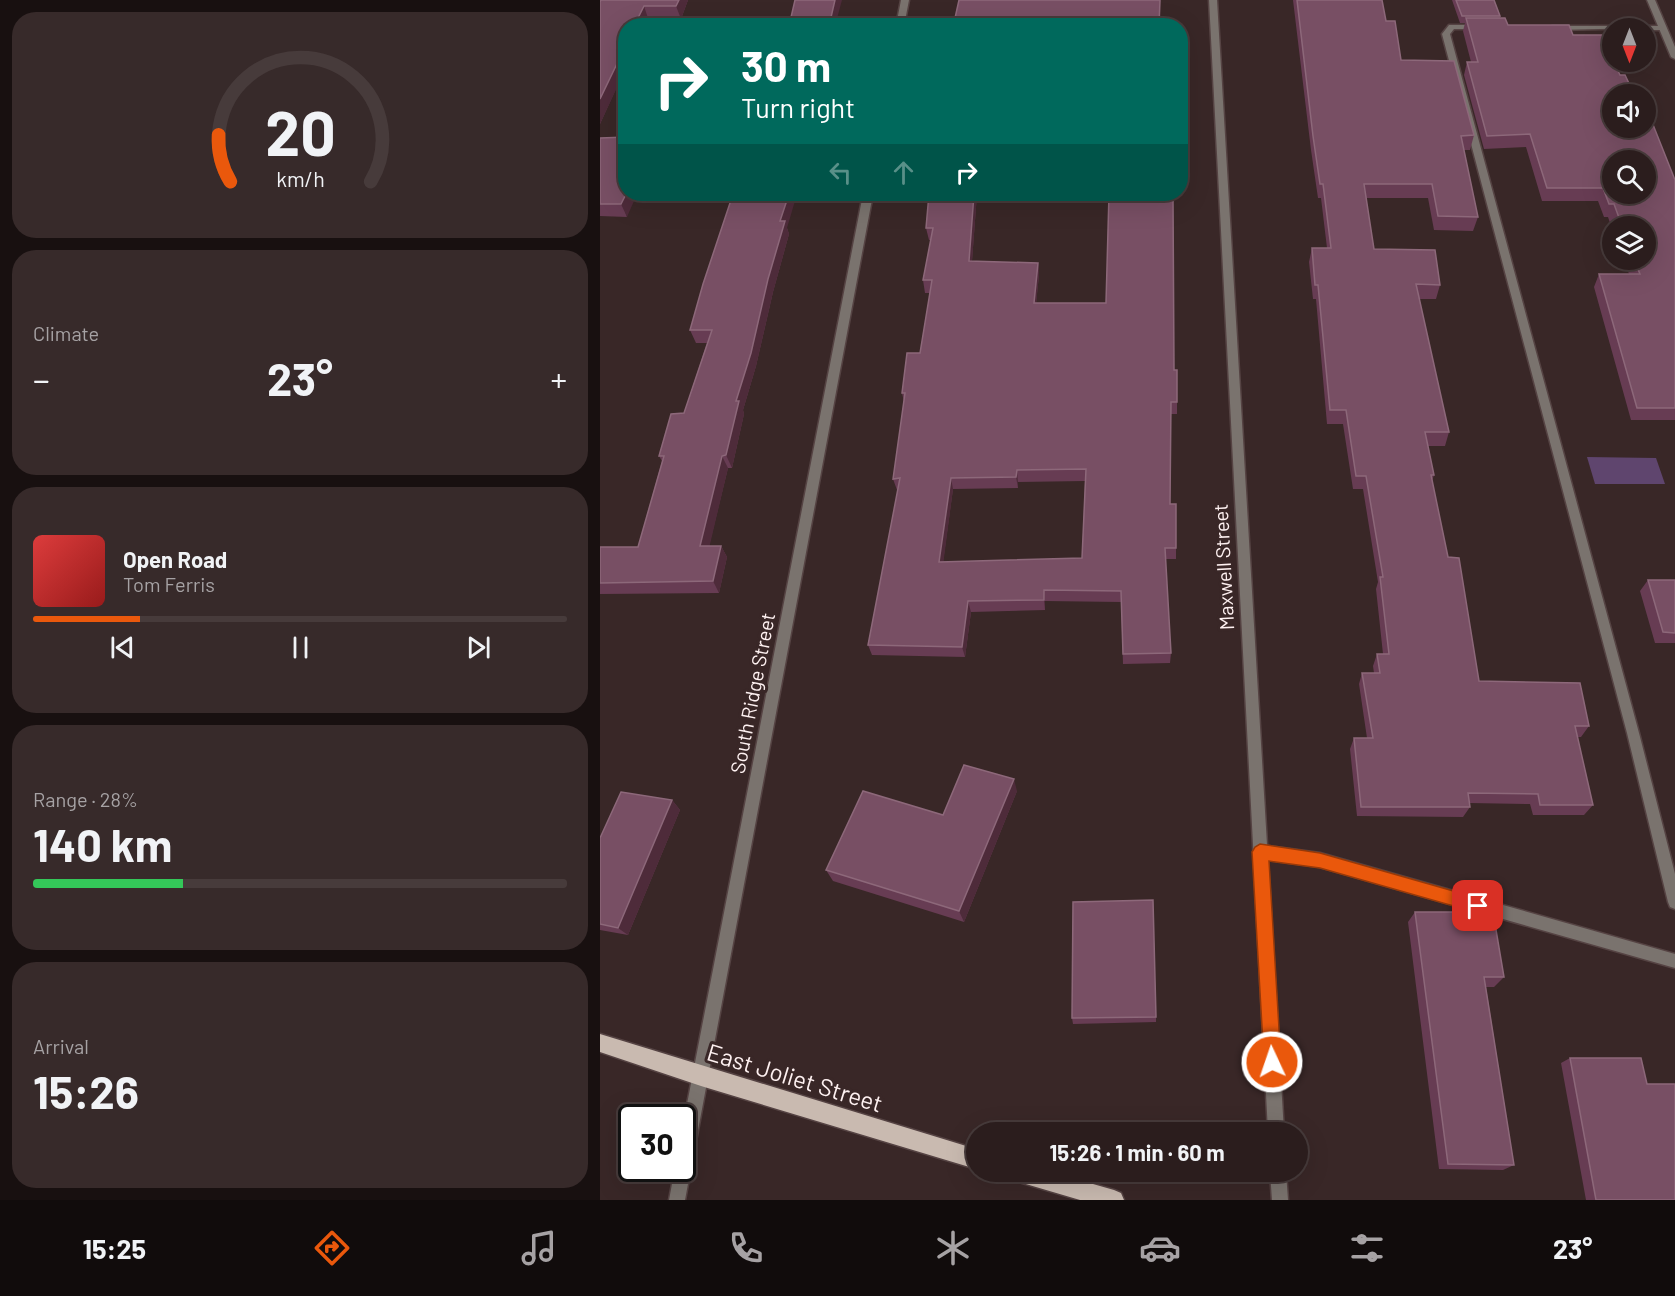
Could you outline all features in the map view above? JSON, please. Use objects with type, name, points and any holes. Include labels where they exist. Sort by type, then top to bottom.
[{"type":"main road","name":"East Joliet Street","points":[[600,1043],[700,1076],[966,1156]]},
{"type":"main road","points":[[1053,1182],[1114,1200]]},
{"type":"street","points":[[902,18],[905,0]]},
{"type":"street","name":"Maxwell Street","points":[[1213,0],[1275,1122]]},
{"type":"street","points":[[1651,0],[1675,57]]},
{"type":"street","points":[[1487,27],[1452,27],[1446,34],[1633,733],[1675,902]]},
{"type":"street","points":[[1545,28],[1662,28]]},
{"type":"street","name":"South Ridge Street","points":[[677,1200],[867,201]]},
{"type":"street","points":[[1260,852],[1320,860],[1675,961]]},
{"type":"street","points":[[1279,1182],[1280,1200]]},
{"type":"shaded area","points":[[1587,457],[1656,458],[1665,484],[1595,484]]},
{"type":"building","points":[[601,0],[679,0],[676,6],[644,6],[638,18],[618,18],[618,62],[600,99]]},
{"type":"building","points":[[795,0],[835,0],[831,18],[791,18]]},
{"type":"building","points":[[959,0],[1160,0],[1159,18],[955,18]]},
{"type":"building","points":[[1297,0],[1382,0],[1386,21],[1395,21],[1401,60],[1454,61],[1474,135],[1461,136],[1478,217],[1438,216],[1432,184],[1364,184],[1374,249],[1435,250],[1440,285],[1416,284],[1449,432],[1425,432],[1434,475],[1431,475],[1448,557],[1459,558],[1479,681],[1580,683],[1589,726],[1575,726],[1593,805],[1540,805],[1538,794],[1468,793],[1470,807],[1361,807],[1354,738],[1373,738],[1362,673],[1380,673],[1377,654],[1389,654],[1380,577],[1383,577],[1366,476],[1356,476],[1346,410],[1330,410],[1318,285],[1315,285],[1312,248],[1331,248],[1323,184],[1320,184],[1313,136]]},
{"type":"building","points":[[1456,0],[1494,0],[1500,16],[1462,16]]},
{"type":"building","points":[[1466,18],[1505,18],[1508,25],[1569,25],[1573,35],[1602,35],[1602,72],[1619,72],[1620,75],[1625,75],[1629,84],[1602,84],[1602,138],[1656,138],[1656,132],[1675,180],[1675,408],[1637,408],[1599,274],[1640,274],[1638,270],[1656,270],[1656,216],[1618,216],[1614,204],[1656,204],[1656,150],[1602,150],[1602,188],[1547,188],[1530,134],[1487,136],[1467,62],[1478,62]]},
{"type":"building","points":[[618,137],[618,201],[622,201],[621,204],[600,204],[600,138]]},
{"type":"building","points":[[731,201],[787,201],[780,221],[785,221],[768,279],[751,353],[736,401],[739,401],[726,455],[722,456],[700,546],[721,546],[713,581],[600,583],[600,547],[638,547],[664,456],[659,456],[671,414],[684,413],[712,330],[690,330]]},
{"type":"building","points":[[928,201],[973,201],[969,261],[1038,263],[1034,303],[1106,303],[1109,201],[1173,201],[1174,370],[1177,370],[1177,402],[1171,402],[1170,504],[1176,504],[1176,548],[1165,548],[1171,653],[1123,654],[1121,591],[1044,590],[1044,600],[968,601],[962,647],[868,645],[900,478],[893,479],[905,393],[902,393],[907,353],[920,353],[932,280],[923,280],[933,228],[926,228]],"holes":[[[1086,469],[1082,558],[939,562],[951,478],[1016,477],[1017,470]]]},
{"type":"building","points":[[1648,580],[1675,580],[1675,633],[1663,632]]},
{"type":"building","points":[[964,765],[1014,779],[959,911],[826,870],[863,791],[943,815]]},
{"type":"building","points":[[621,792],[672,800],[618,928],[600,924],[600,838]]},
{"type":"building","points":[[1153,900],[1156,1017],[1072,1018],[1073,902]]},
{"type":"building","points":[[1415,912],[1493,912],[1504,977],[1484,977],[1514,1165],[1448,1164]]},
{"type":"building","points":[[1570,1058],[1641,1058],[1647,1084],[1675,1084],[1675,1200],[1596,1200]]},
{"type":"route","points":[[1272,1062],[1260,852],[1320,860],[1478,906]]}]
